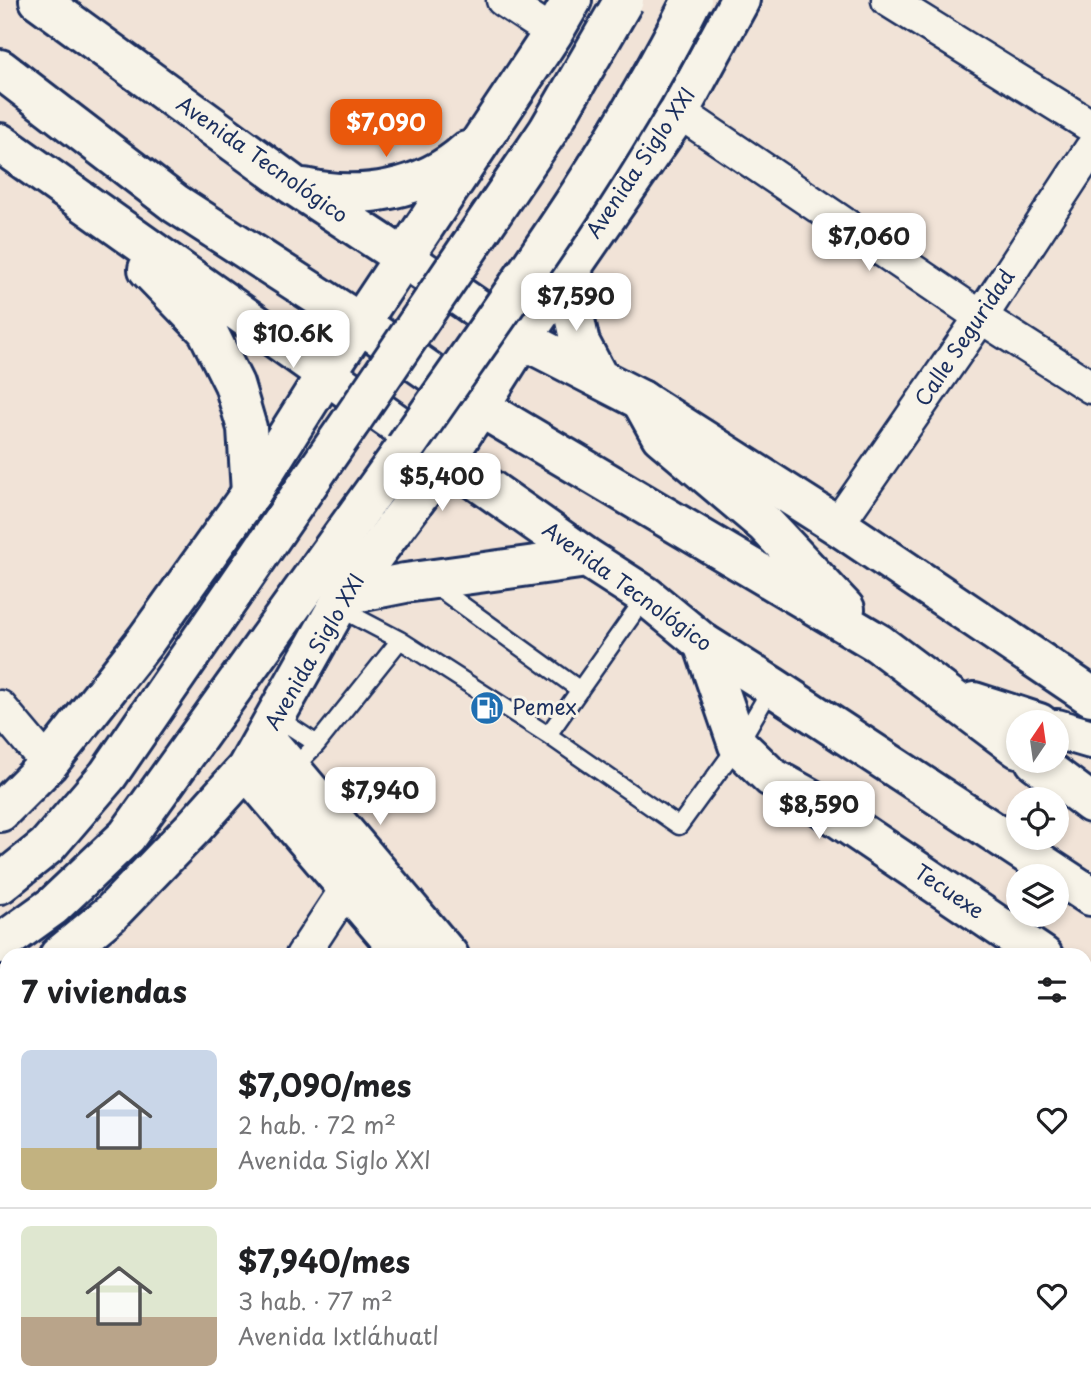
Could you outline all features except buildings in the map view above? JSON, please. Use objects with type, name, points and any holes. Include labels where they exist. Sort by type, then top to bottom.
[{"type":"main road","name":"Avenida Tecnológico","points":[[39,0],[293,185],[522,339],[641,400],[837,525],[1091,696]]},
{"type":"main road","points":[[0,812],[48,764],[146,640],[251,493],[572,0]]},
{"type":"main road","points":[[0,884],[47,846],[108,775],[548,131],[624,0]]},
{"type":"main road","name":"Avenida Siglo XXI","points":[[0,944],[53,906],[127,836],[405,449],[581,192],[666,51],[692,0]]},
{"type":"main road","name":"Avenida Siglo XXI","points":[[69,948],[278,762],[340,601],[447,458],[522,339],[679,112],[740,0]]},
{"type":"main road","points":[[0,69],[176,204],[360,323],[480,407],[878,643],[1006,739]]},
{"type":"main road","points":[[293,185],[346,194],[399,187],[444,167],[464,154],[482,137]]},
{"type":"main road","name":"Avenida Tecnológico","points":[[0,143],[587,558],[646,596],[703,643],[1091,896]]},
{"type":"main road","points":[[89,207],[207,330],[234,384],[247,428],[251,493]]},
{"type":"main road","points":[[574,262],[571,302],[580,343],[598,377]]},
{"type":"main road","points":[[641,400],[661,436],[765,524],[878,643]]},
{"type":"main road","points":[[340,601],[428,580],[587,558]]},
{"type":"main road","name":"Tecuexe","points":[[703,643],[738,745],[771,777],[809,798],[1031,948]]},
{"type":"main road","points":[[948,694],[1006,712]]},
{"type":"main road","points":[[1069,733],[1091,739]]},
{"type":"main road","points":[[278,762],[357,872],[400,948]]},
{"type":"main road","points":[[1052,774],[1091,803]]},
{"type":"main road","points":[[357,872],[440,948]]},
{"type":"street","points":[[503,0],[553,33]]},
{"type":"street","points":[[888,0],[1091,126]]},
{"type":"street","points":[[679,112],[981,317],[1091,387]]},
{"type":"street","name":"Calle Seguridad","points":[[837,525],[981,317],[1091,149]]},
{"type":"street","points":[[0,707],[48,764]]},
{"type":"street","points":[[307,948],[357,872]]},
{"type":"lane","points":[[428,580],[580,690]]},
{"type":"lane","points":[[548,735],[646,596]]},
{"type":"lane","points":[[340,601],[548,735],[679,826],[738,745],[773,687]]},
{"type":"lane","points":[[278,762],[400,640]]},
{"type":"place","name":"Pemex","points":[[487,708]]}]
